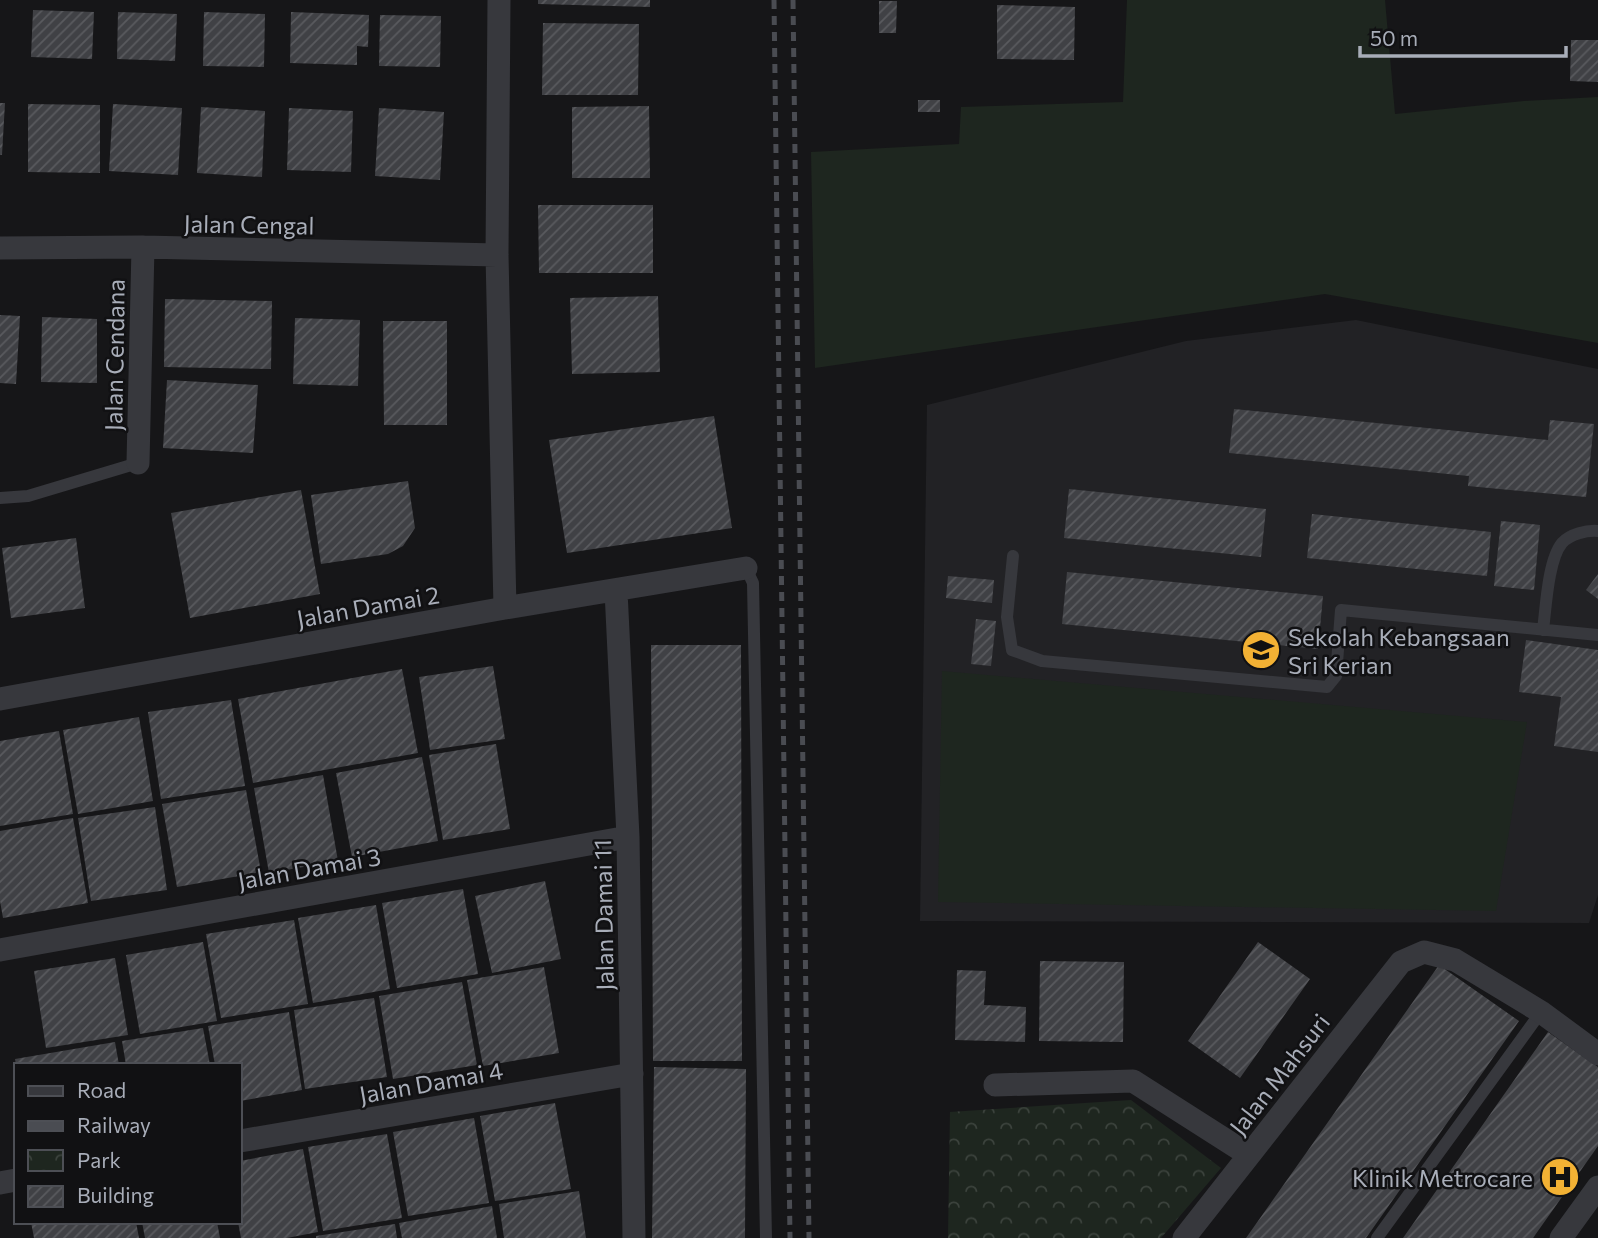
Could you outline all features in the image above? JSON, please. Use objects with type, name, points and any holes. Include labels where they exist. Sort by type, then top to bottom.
[{"type":"street","points":[[499,0],[497,255],[505,608]]},
{"type":"street","name":"Jalan Cengal","points":[[0,248],[143,247],[497,255]]},
{"type":"street","name":"Jalan Cendana","points":[[138,463],[143,247]]},
{"type":"street","name":"Jalan Damai 2","points":[[0,699],[505,608],[746,568]]},
{"type":"street","name":"Jalan Damai 11","points":[[616,591],[628,837],[634,1238]]},
{"type":"street","name":"Jalan Damai 3","points":[[0,950],[628,837]]},
{"type":"street","name":"Jalan Mahsuri","points":[[1184,1238],[1401,962],[1424,952],[1455,960],[1541,1012]]},
{"type":"street","points":[[1541,1012],[1598,1054]]},
{"type":"street","name":"Jalan Damai 4","points":[[242,1142],[632,1074]]},
{"type":"street","points":[[995,1085],[1133,1081],[1249,1155]]},
{"type":"street","points":[[1561,1238],[1598,1187]]},
{"type":"lane","points":[[0,498],[28,496],[138,463]]},
{"type":"lane","points":[[1543,630],[1553,563],[1563,542],[1587,530],[1598,531]]},
{"type":"lane","points":[[1013,556],[1007,617],[1012,650],[1042,661],[1327,687],[1336,676],[1341,610],[1598,635]]},
{"type":"lane","points":[[746,568],[754,583],[765,1238]]},
{"type":"lane","points":[[1377,1238],[1541,1012]]},
{"type":"shaded area","name":"Sekolah Kebangsaan Sri Kerian","points":[[1356,320],[1598,369],[1598,895],[1589,923],[920,921],[927,405],[1186,341]]},
{"type":"green space","points":[[1127,0],[1385,0],[1395,114],[1524,101],[1598,97],[1598,343],[1325,294],[815,368],[811,152],[959,144],[961,107],[1123,102]]},
{"type":"green space","points":[[942,671],[1527,722],[1496,911],[938,902]]},
{"type":"green space","points":[[1131,1100],[1221,1168],[1161,1238],[948,1238],[950,1112]]},
{"type":"building","points":[[538,0],[650,0],[650,7],[538,4]]},
{"type":"building","points":[[879,1],[897,1],[896,33],[879,33]]},
{"type":"building","points":[[997,5],[1075,7],[1074,60],[997,59]]},
{"type":"building","points":[[33,10],[94,12],[92,59],[31,57]]},
{"type":"building","points":[[118,12],[177,14],[175,61],[117,59]]},
{"type":"building","points":[[204,12],[265,14],[264,67],[203,66]]},
{"type":"building","points":[[291,12],[369,15],[368,47],[357,46],[357,65],[290,63]]},
{"type":"building","points":[[380,15],[441,16],[440,67],[379,66]]},
{"type":"building","points":[[543,23],[639,24],[638,95],[542,95]]},
{"type":"building","points":[[1571,40],[1598,40],[1598,82],[1570,81]]},
{"type":"building","points":[[918,100],[940,100],[940,112],[918,112]]},
{"type":"building","points":[[0,103],[5,103],[2,155],[0,155]]},
{"type":"building","points":[[28,104],[100,105],[100,173],[28,172]]},
{"type":"building","points":[[113,104],[182,108],[178,175],[109,171]]},
{"type":"building","points":[[649,106],[650,178],[572,178],[572,107]]},
{"type":"building","points":[[201,107],[265,111],[262,177],[197,173]]},
{"type":"building","points":[[289,108],[353,111],[351,172],[287,170]]},
{"type":"building","points":[[379,108],[444,112],[440,180],[375,176]]},
{"type":"building","points":[[538,205],[653,205],[653,273],[539,273]]},
{"type":"building","points":[[658,296],[660,372],[572,374],[570,298]]},
{"type":"building","points":[[165,299],[272,301],[271,369],[164,367]]},
{"type":"building","points":[[0,315],[20,316],[16,384],[0,383]]},
{"type":"building","points":[[42,317],[97,319],[97,383],[41,382]]},
{"type":"building","points":[[295,318],[360,320],[358,386],[293,384]]},
{"type":"building","points":[[383,321],[447,321],[447,425],[384,425]]},
{"type":"building","points":[[167,380],[258,385],[253,453],[163,448]]},
{"type":"building","points":[[1234,409],[1548,440],[1550,420],[1594,424],[1586,497],[1468,486],[1469,476],[1229,453]]},
{"type":"building","points":[[714,416],[732,528],[567,553],[549,440]]},
{"type":"building","points":[[408,481],[415,528],[403,546],[388,554],[321,564],[311,495]]},
{"type":"building","points":[[1069,489],[1266,509],[1261,557],[1064,538]]},
{"type":"building","points":[[301,490],[320,594],[190,618],[171,513]]},
{"type":"building","points":[[1312,514],[1491,532],[1487,576],[1307,558]]},
{"type":"building","points":[[1501,521],[1540,525],[1534,590],[1494,586]]},
{"type":"building","points":[[76,538],[85,608],[11,618],[2,548]]},
{"type":"building","points":[[1067,572],[1323,596],[1318,649],[1062,624]]},
{"type":"building","points":[[1598,574],[1598,599],[1586,590]]},
{"type":"building","points":[[948,576],[994,580],[992,603],[946,598]]},
{"type":"building","points":[[976,619],[996,621],[991,666],[971,664]]},
{"type":"building","points":[[1526,640],[1598,650],[1598,752],[1554,746],[1561,697],[1519,692]]},
{"type":"building","points":[[651,645],[741,645],[742,1061],[653,1061]]},
{"type":"building","points":[[493,666],[505,739],[430,750],[419,677]]},
{"type":"building","points":[[402,669],[418,753],[253,783],[238,699]]},
{"type":"building","points":[[231,700],[245,786],[161,799],[148,712]]},
{"type":"building","points":[[139,717],[153,801],[78,814],[63,730]]},
{"type":"building","points":[[59,731],[73,814],[0,826],[0,741]]},
{"type":"building","points":[[496,744],[510,829],[443,840],[429,755]]},
{"type":"building","points":[[422,757],[438,841],[352,857],[336,773]]},
{"type":"building","points":[[323,775],[338,861],[269,873],[254,788]]},
{"type":"building","points":[[246,790],[261,872],[177,887],[162,804]]},
{"type":"building","points":[[155,807],[167,890],[91,901],[78,818]]},
{"type":"building","points":[[73,818],[88,903],[3,918],[0,901],[0,831]]},
{"type":"building","points":[[545,881],[561,959],[492,973],[475,896]]},
{"type":"building","points":[[463,889],[478,974],[397,988],[382,903]]},
{"type":"building","points":[[376,905],[390,989],[313,1003],[298,918]]},
{"type":"building","points":[[294,920],[308,1004],[221,1018],[206,934]]},
{"type":"building","points":[[203,942],[217,1021],[140,1034],[126,955]]},
{"type":"building","points":[[1258,942],[1310,979],[1240,1078],[1188,1041]]},
{"type":"building","points":[[115,958],[128,1035],[46,1048],[34,971]]},
{"type":"building","points":[[1040,961],[1124,962],[1123,1042],[1039,1041]]},
{"type":"building","points":[[1439,965],[1519,1021],[1366,1238],[1246,1238]]},
{"type":"building","points":[[544,967],[559,1053],[483,1066],[467,980]]},
{"type":"building","points":[[957,970],[986,971],[984,1005],[1026,1007],[1025,1042],[955,1040]]},
{"type":"building","points":[[462,982],[477,1065],[393,1079],[379,996]]},
{"type":"building","points":[[374,998],[387,1077],[305,1089],[294,1010]]},
{"type":"building","points":[[289,1012],[302,1090],[242,1101],[242,1063],[215,1063],[208,1026]]},
{"type":"building","points":[[203,1028],[210,1063],[126,1063],[122,1041]]},
{"type":"building","points":[[1548,1032],[1598,1067],[1598,1146],[1533,1238],[1403,1238]]},
{"type":"building","points":[[115,1042],[119,1063],[16,1063],[15,1059]]},
{"type":"building","points":[[654,1067],[746,1069],[745,1238],[652,1238]]},
{"type":"building","points":[[555,1103],[571,1189],[495,1201],[480,1116]]},
{"type":"building","points":[[474,1118],[489,1203],[408,1216],[393,1132]]},
{"type":"building","points":[[387,1134],[402,1218],[323,1231],[308,1147]]},
{"type":"building","points":[[303,1149],[318,1232],[287,1238],[241,1238],[238,1224],[242,1224],[242,1161]]},
{"type":"building","points":[[579,1191],[586,1238],[504,1238],[499,1204]]},
{"type":"building","points":[[492,1206],[497,1238],[402,1238],[399,1223]]},
{"type":"building","points":[[31,1224],[136,1224],[139,1238],[34,1238]]},
{"type":"building","points":[[142,1224],[217,1224],[220,1238],[145,1238]]},
{"type":"building","points":[[395,1224],[397,1238],[316,1238],[316,1236]]},
{"type":"railway","points":[[774,0],[790,1238]]},
{"type":"railway","points":[[793,0],[809,1238]]},
{"type":"place","name":"Sekolah Kebangsaan Sri Kerian","points":[[1261,650]]},
{"type":"place","name":"Klinik Metrocare","points":[[1560,1177]]}]
